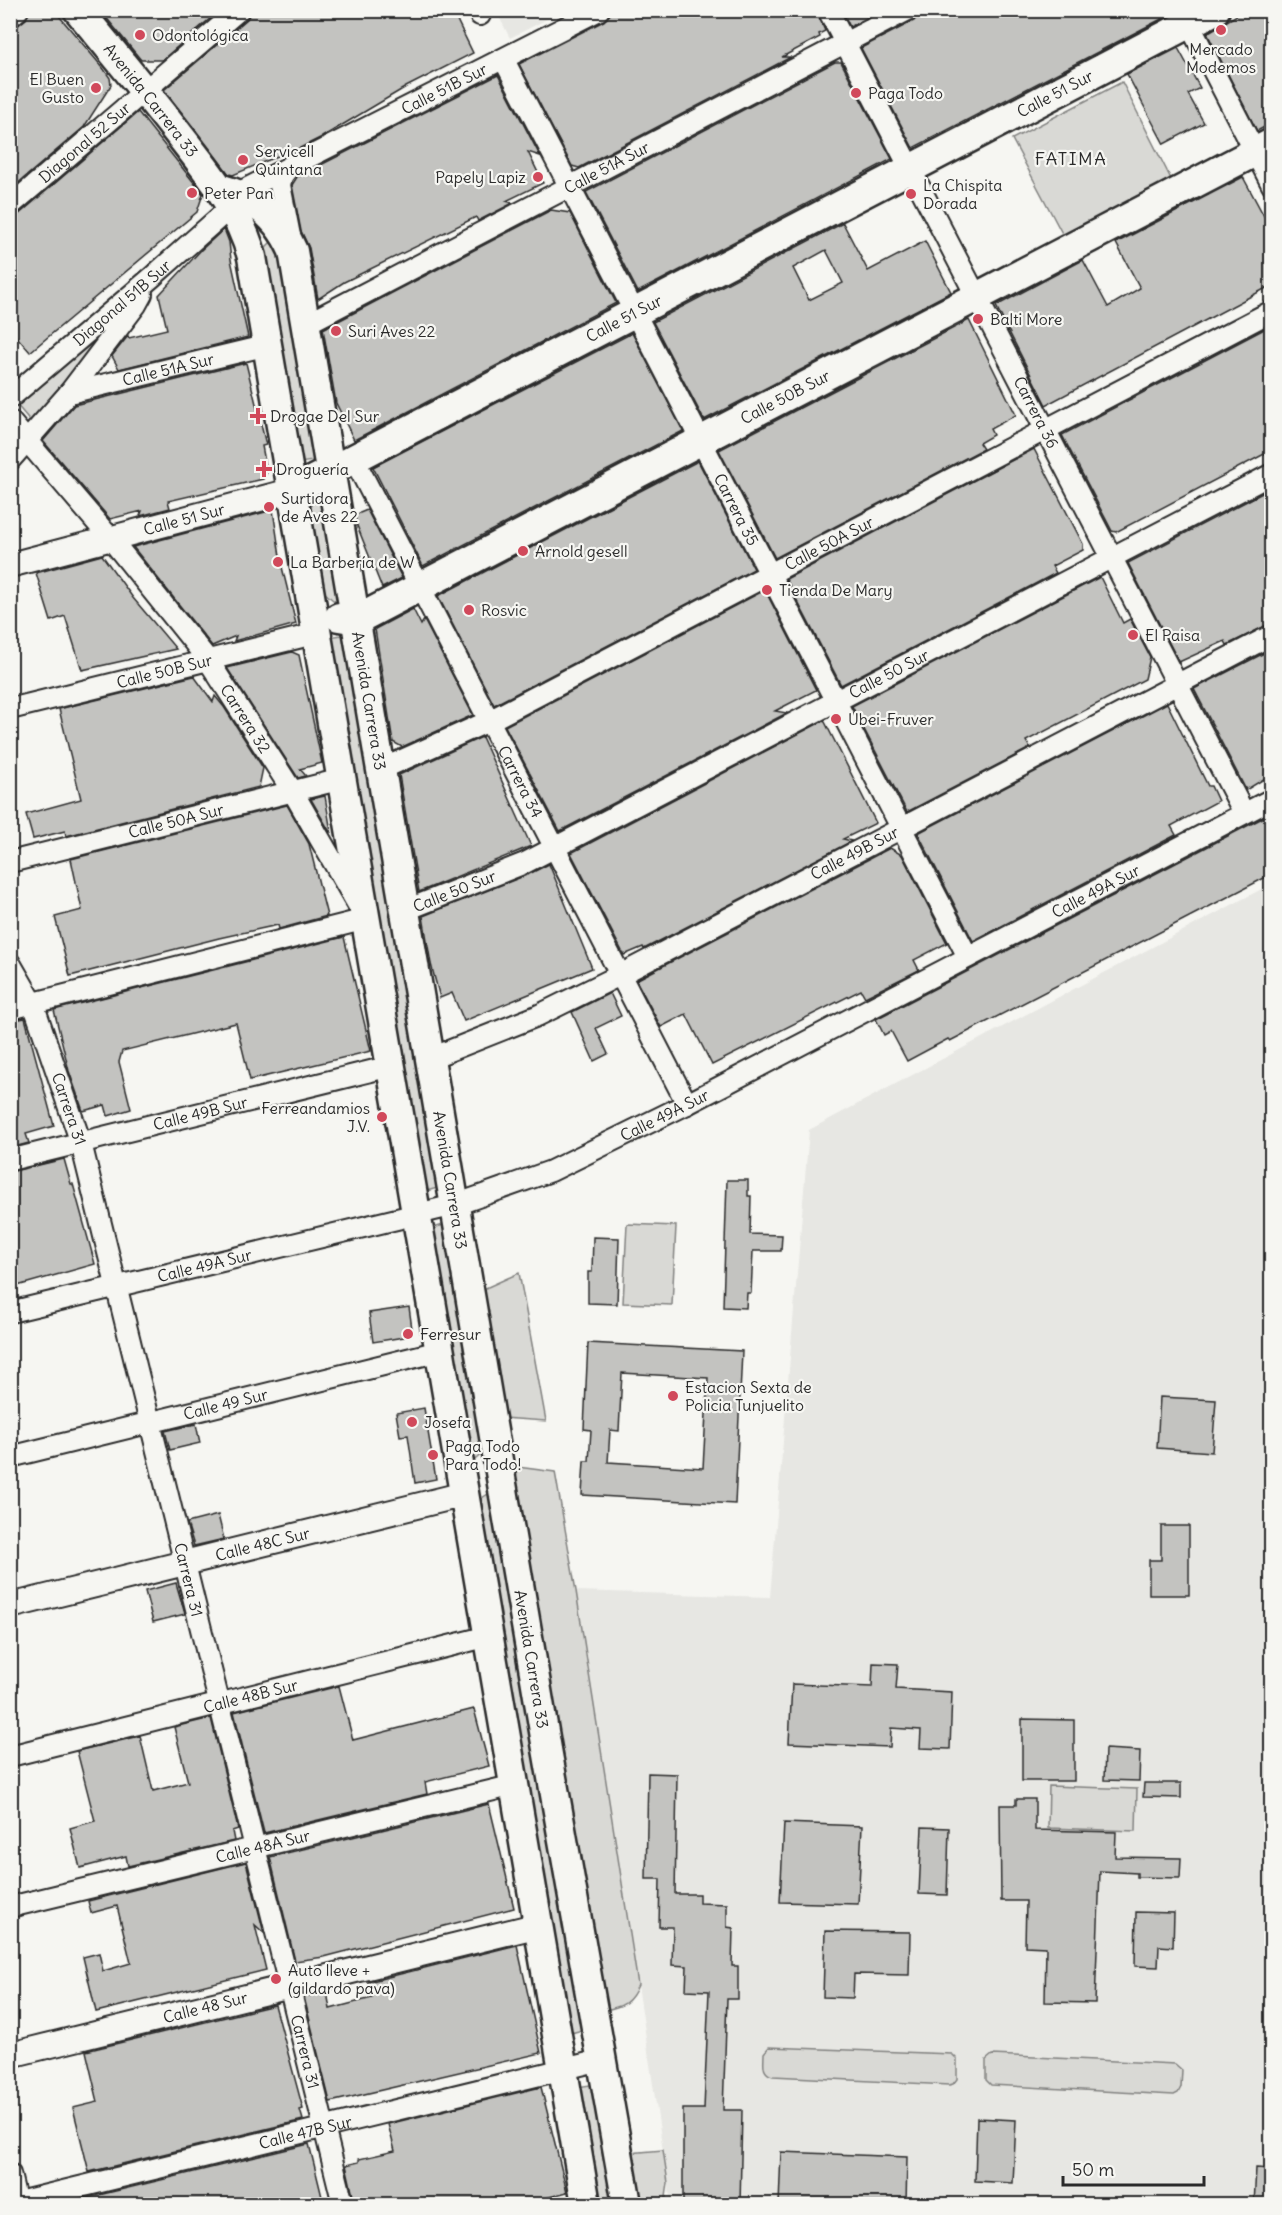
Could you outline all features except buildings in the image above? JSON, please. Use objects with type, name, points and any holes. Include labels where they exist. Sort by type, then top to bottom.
[{"type":"main road","name":"Avenida Carrera 33","points":[[78,10],[230,196],[250,250],[294,490],[586,2205]]},
{"type":"main road","name":"Calle 51 Sur","points":[[294,490],[910,169],[1186,17],[1215,10]]},
{"type":"main road","name":"Calle 50B Sur","points":[[357,620],[1263,148]]},
{"type":"main road","name":"Avenida Carrera 33","points":[[230,196],[260,207],[271,216],[288,238],[293,251],[306,324],[342,465],[357,620],[627,2205]]},
{"type":"main road","points":[[309,582],[330,611],[346,620],[357,620]]},
{"type":"main road","points":[[465,1494],[498,1457]]},
{"type":"street","points":[[10,17],[18,10]]},
{"type":"street","name":"Diagonal 52 Sur","points":[[10,206],[239,10]]},
{"type":"street","name":"Calle 51B Sur","points":[[230,196],[504,60],[599,10]]},
{"type":"street","name":"Carrera 36","points":[[828,10],[1244,813]]},
{"type":"street","name":"Calle 51A Sur","points":[[306,324],[908,10]]},
{"type":"street","points":[[1186,17],[1263,148],[1272,185]]},
{"type":"street","name":"Carrera 35","points":[[504,60],[968,957]]},
{"type":"street","points":[[289,167],[282,176],[280,185],[293,251]]},
{"type":"street","name":"Diagonal 51B Sur","points":[[10,398],[151,278],[230,196]]},
{"type":"street","points":[[10,460],[69,393],[136,305],[151,278]]},
{"type":"street","name":"Calle 50A Sur","points":[[382,769],[489,721],[1272,311]]},
{"type":"street","name":"Calle 51A Sur","points":[[69,393],[268,345]]},
{"type":"street","name":"Carrera 32","points":[[10,420],[111,538],[208,660],[293,792],[366,919]]},
{"type":"street","name":"Carrera 34","points":[[342,465],[420,587],[687,1104]]},
{"type":"street","name":"Calle 50 Sur","points":[[406,910],[525,863],[1272,474]]},
{"type":"street","name":"Calle 51 Sur","points":[[10,566],[294,490]]},
{"type":"street","name":"Calle 50B Sur","points":[[10,710],[318,633]]},
{"type":"street","name":"Calle 49B Sur","points":[[431,1058],[537,1016],[620,975],[1272,635]]},
{"type":"street","name":"Calle 50A Sur","points":[[10,862],[342,779]]},
{"type":"street","name":"Calle 49A Sur","points":[[10,1312],[455,1205],[551,1171],[687,1104],[1272,799]]},
{"type":"street","points":[[10,1009],[366,919]]},
{"type":"street","name":"Carrera 31","points":[[10,963],[33,1004],[81,1143],[118,1285],[343,2205]]},
{"type":"street","name":"Calle 49B Sur","points":[[10,1161],[391,1066]]},
{"type":"street","name":"Calle 49 Sur","points":[[10,1457],[440,1351]]},
{"type":"street","name":"Calle 48C Sur","points":[[10,1606],[465,1494]]},
{"type":"street","name":"Calle 48B Sur","points":[[10,1756],[489,1636]]},
{"type":"street","name":"Calle 48A Sur","points":[[10,1907],[515,1785]]},
{"type":"street","name":"Calle 48 Sur","points":[[10,2055],[539,1925]]},
{"type":"street","name":"Calle 47B Sur","points":[[15,2204],[601,2060]]},
{"type":"street","points":[[10,2174],[15,2204]]},
{"type":"shaded area","points":[[496,11],[563,11],[510,38]]},
{"type":"shaded area","points":[[1122,82],[1172,181],[1064,237],[1012,139]]},
{"type":"shaded area","points":[[272,241],[277,242],[319,460],[300,463],[265,248]]},
{"type":"shaded area","points":[[135,301],[33,424],[16,404]]},
{"type":"shaded area","points":[[322,492],[344,606],[324,592],[308,513],[313,500]]},
{"type":"shaded area","points":[[348,634],[441,1187],[423,1192],[329,637]]},
{"type":"shaded area","points":[[1271,884],[1271,2204],[671,2204],[576,1591],[770,1597],[809,1130]]},
{"type":"shaded area","points":[[447,1224],[485,1451],[468,1466],[426,1230]]},
{"type":"shaded area","points":[[627,1224],[676,1226],[672,1305],[623,1303]]},
{"type":"shaded area","points":[[519,1273],[546,1421],[502,1418],[479,1291]]},
{"type":"shaded area","points":[[510,1466],[555,1472],[576,1591],[638,1985],[625,2003],[604,2010]]},
{"type":"shaded area","points":[[491,1492],[586,2029],[571,2033],[473,1504]]},
{"type":"shaded area","points":[[1049,1786],[1137,1789],[1136,1831],[1048,1828]]},
{"type":"shaded area","points":[[769,2047],[952,2054],[957,2059],[957,2079],[949,2085],[773,2076],[767,2073],[764,2067],[764,2053]]},
{"type":"shaded area","points":[[992,2055],[1175,2064],[1182,2070],[1181,2087],[1174,2095],[991,2085],[986,2080],[986,2060]]},
{"type":"shaded area","points":[[596,2084],[614,2204],[595,2204],[577,2087]]},
{"type":"shaded area","points":[[663,2150],[668,2183],[665,2204],[638,2204],[629,2153]]},
{"type":"place","name":"Mercado Modemos","points":[[1221,30]]},
{"type":"place","name":"Odontológica","points":[[140,35]]},
{"type":"place","name":"El Buen Gusto","points":[[96,88]]},
{"type":"place","name":"Paga Todo","points":[[856,93]]},
{"type":"place","name":"Servicell Quintana","points":[[243,160]]},
{"type":"place","name":"Papely Lapiz","points":[[538,177]]},
{"type":"place","name":"Peter Pan","points":[[192,193]]},
{"type":"place","name":"La Chispita Dorada","points":[[911,194]]},
{"type":"place","name":"Balti More","points":[[978,319]]},
{"type":"place","name":"Suri Aves 22","points":[[336,331]]},
{"type":"place","name":"Drogae Del Sur","points":[[258,416]]},
{"type":"place","name":"Droguería","points":[[264,469]]},
{"type":"place","name":"Surtidora de Aves 22","points":[[269,507]]},
{"type":"place","name":"Arnold gesell","points":[[523,551]]},
{"type":"place","name":"La Barbería de W","points":[[278,562]]},
{"type":"place","name":"Tienda De Mary","points":[[767,590]]},
{"type":"place","name":"Rosvic","points":[[469,610]]},
{"type":"place","name":"El Paisa","points":[[1133,635]]},
{"type":"place","name":"Ubei-Fruver","points":[[836,719]]},
{"type":"place","name":"Ferreandamios J.V.","points":[[382,1117]]},
{"type":"place","name":"Ferresur","points":[[408,1334]]},
{"type":"place","name":"Estacion Sexta de Policia Tunjuelito","points":[[673,1396]]},
{"type":"place","name":"Josefa","points":[[412,1422]]},
{"type":"place","name":"Paga Todo Para Todo!","points":[[433,1455]]},
{"type":"place","name":"Auto lleve + (gildardo pava)","points":[[276,1979]]},
{"type":"district","name":"FATIMA","points":[[1071,159]]}]
